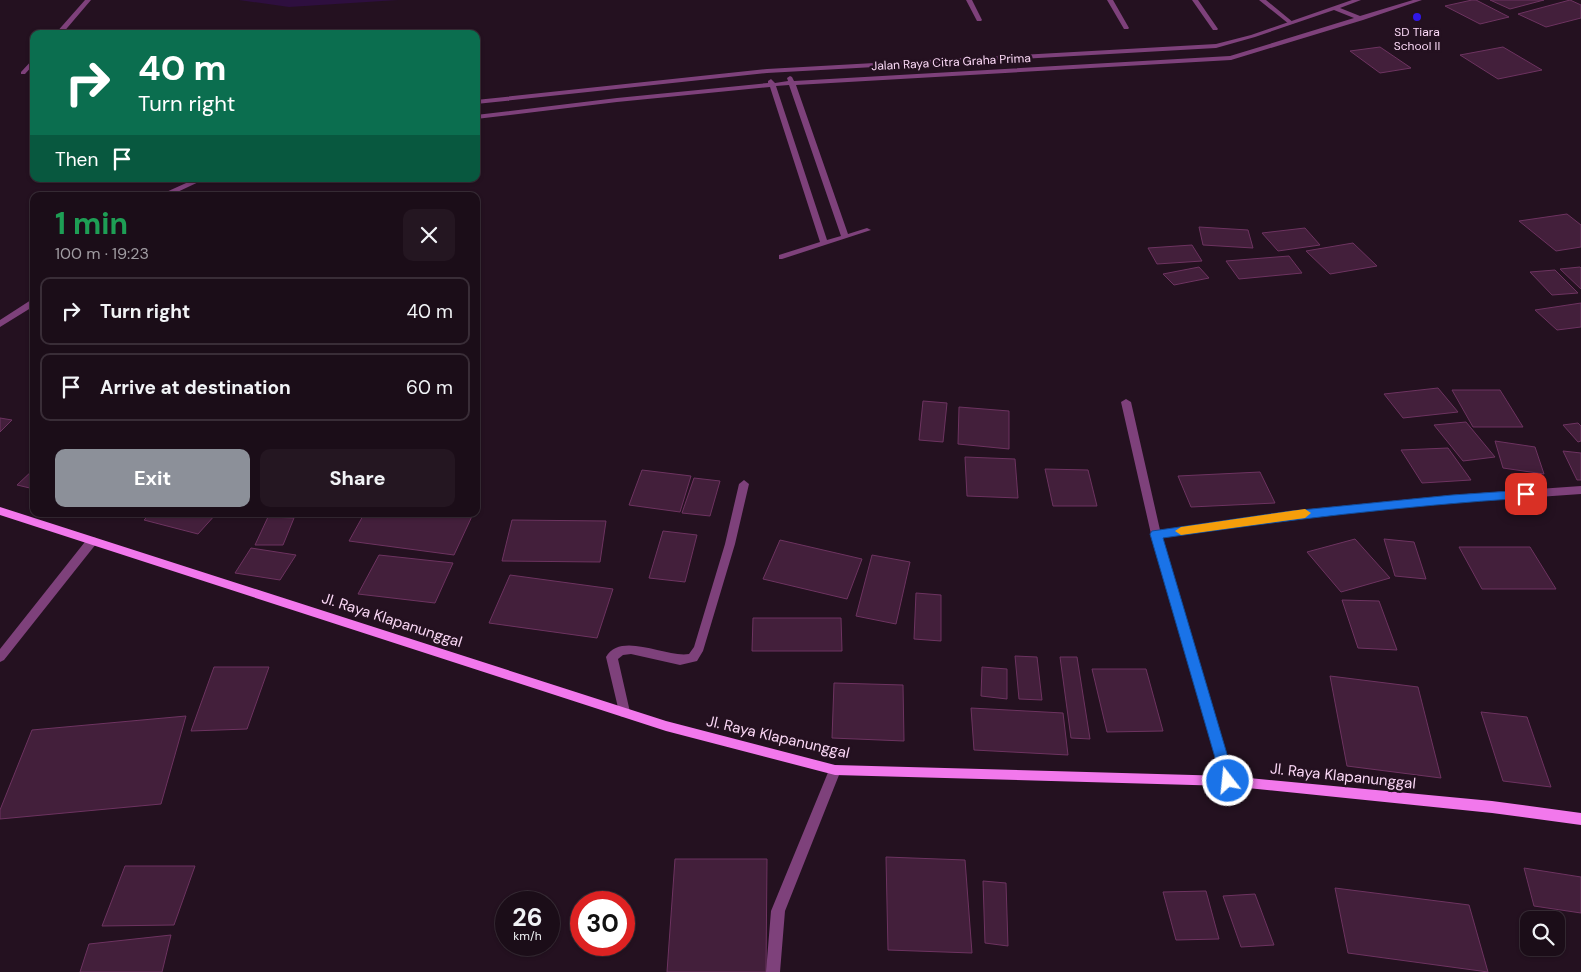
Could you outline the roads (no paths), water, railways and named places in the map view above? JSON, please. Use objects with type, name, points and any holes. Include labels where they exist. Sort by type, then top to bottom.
[{"type":"street","points":[[62,30],[88,0]]},
{"type":"street","points":[[969,0],[979,20]]},
{"type":"street","points":[[1110,0],[1126,28]]},
{"type":"street","points":[[1195,0],[1215,28]]},
{"type":"street","points":[[1262,0],[1291,23]]},
{"type":"street","name":"Jalan Raya Citra Graha Prima","points":[[480,102],[788,69],[1216,46],[1253,36],[1358,0]]},
{"type":"street","name":"Jalan Raya Citra Graha Prima","points":[[480,117],[617,100],[791,83],[1224,59],[1247,54],[1419,0]]},
{"type":"street","points":[[1334,8],[1361,19]]},
{"type":"street","points":[[23,72],[30,64]]},
{"type":"street","points":[[788,69],[791,83],[845,237]]},
{"type":"street","points":[[767,71],[824,244]]},
{"type":"street","points":[[169,192],[177,182]]},
{"type":"street","points":[[173,192],[194,182]]},
{"type":"street","points":[[782,257],[866,230]]},
{"type":"street","points":[[0,324],[30,305]]},
{"type":"street","points":[[1126,402],[1156,534],[1228,781]]},
{"type":"street","points":[[624,712],[612,657],[620,651],[631,649],[680,660],[693,658],[699,648],[730,544],[744,484]]},
{"type":"street","points":[[1156,534],[1291,515],[1452,499],[1581,490]]},
{"type":"street","name":"Jl. Raya Klapanunggal","points":[[0,511],[666,726],[835,770],[1228,781],[1492,807],[1581,818]]},
{"type":"street","points":[[0,657],[92,541]]},
{"type":"street","points":[[773,972],[778,911],[835,770]]},
{"type":"place","name":"SD Tiara School II","points":[[1417,17]]}]
